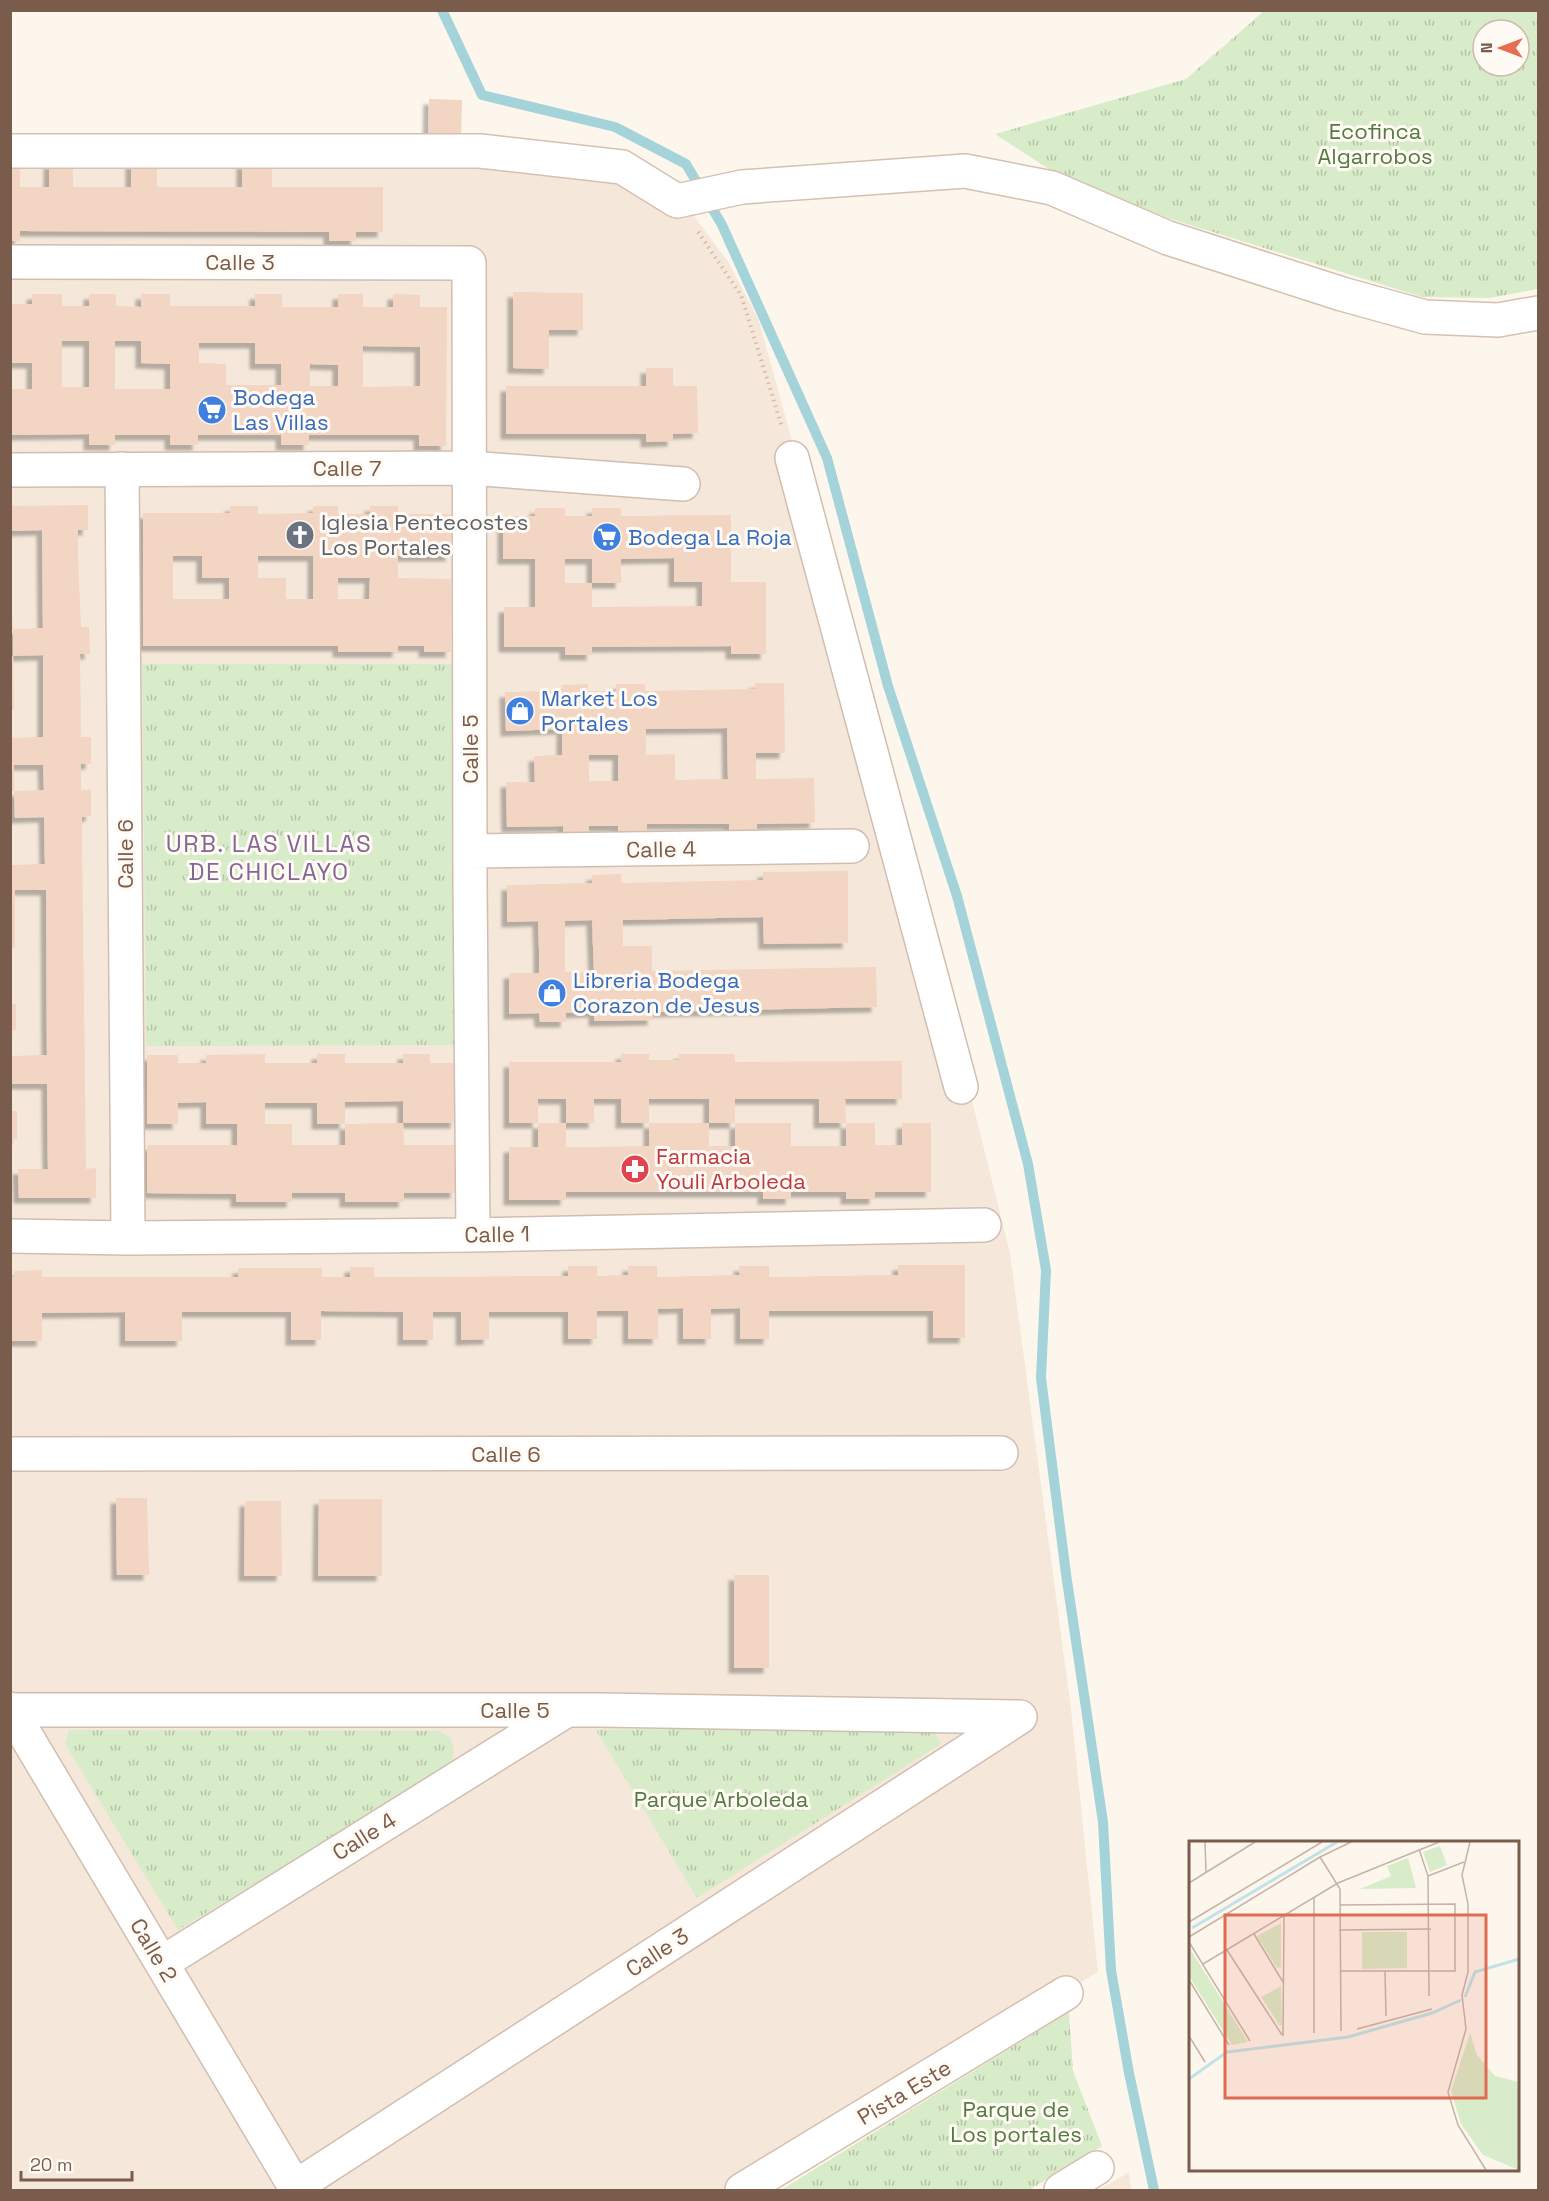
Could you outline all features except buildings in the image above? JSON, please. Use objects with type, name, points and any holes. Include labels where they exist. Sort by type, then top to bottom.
[{"type":"street","points":[[10,152],[480,152],[622,167],[694,197],[818,180],[965,171],[1052,188],[1168,238],[1342,294],[1425,317],[1498,320],[1539,313]]},
{"type":"street","name":"Calle 3","points":[[10,262],[469,263]]},
{"type":"street","name":"Calle 5","points":[[469,263],[473,1235]]},
{"type":"street","points":[[792,458],[961,1087]]},
{"type":"street","name":"Calle 7","points":[[10,470],[469,468],[683,484]]},
{"type":"street","name":"Calle 6","points":[[122,469],[128,1238]]},
{"type":"street","name":"Calle 4","points":[[470,851],[852,846]]},
{"type":"street","name":"Calle 1","points":[[10,1236],[128,1238],[473,1235],[984,1225]]},
{"type":"street","name":"Calle 6","points":[[10,1454],[1000,1453]]},
{"type":"street","name":"Calle 5","points":[[11,1709],[567,1710],[1020,1717]]},
{"type":"street","name":"Calle 2","points":[[11,1709],[296,2189]]},
{"type":"street","name":"Calle 4","points":[[162,1963],[567,1710]]},
{"type":"street","name":"Calle 3","points":[[296,2189],[1020,1717]]},
{"type":"street","name":"Pista Este","points":[[742,2190],[1066,1993]]},
{"type":"street","points":[[1061,2190],[1097,2168]]},
{"type":"path","points":[[694,197],[741,295],[792,458]]},
{"type":"shaded area","points":[[11,145],[480,147],[676,192],[729,263],[759,321],[952,1020],[1010,1253],[1071,1709],[1098,1972],[736,2190],[11,2190]]},
{"type":"shaded area","points":[[1129,2172],[1131,2190],[1099,2190]]},
{"type":"green space","name":"Ecofinca Algarrobos","points":[[1264,11],[1538,11],[1538,289],[1489,298],[1422,297],[1171,219],[1055,173],[995,134],[1186,79]]},
{"type":"green space","points":[[142,664],[452,664],[456,1045],[146,1046]]},
{"type":"green space","name":"Parque Arboleda","points":[[930,1725],[941,1744],[697,1898],[596,1730]]},
{"type":"green space","points":[[69,1730],[440,1731],[451,1738],[454,1751],[452,1766],[178,1930],[65,1744]]},
{"type":"green space","name":"Parque de Los portales","points":[[1069,2012],[1073,2071],[1102,2146],[1029,2190],[781,2190]]},
{"type":"waterway","points":[[442,10],[482,95],[615,127],[686,164],[722,225],[827,458],[888,686],[957,896],[1028,1164],[1046,1270],[1041,1378],[1066,1574],[1103,1822],[1111,1970],[1129,2073],[1154,2190]]},
{"type":"place","name":"Bodega Las Villas","points":[[212,410]]},
{"type":"place","name":"Iglesia Pentecostes Los Portales","points":[[300,535]]},
{"type":"place","name":"Bodega La Roja","points":[[607,537]]},
{"type":"place","name":"Market Los Portales","points":[[520,711]]},
{"type":"place","name":"Libreria Bodega Corazon de Jesus","points":[[552,993]]},
{"type":"place","name":"Farmacia Youli Arboleda","points":[[635,1169]]},
{"type":"district","name":"URB. LAS VILLAS DE CHICLAYO","points":[[269,857]]}]
